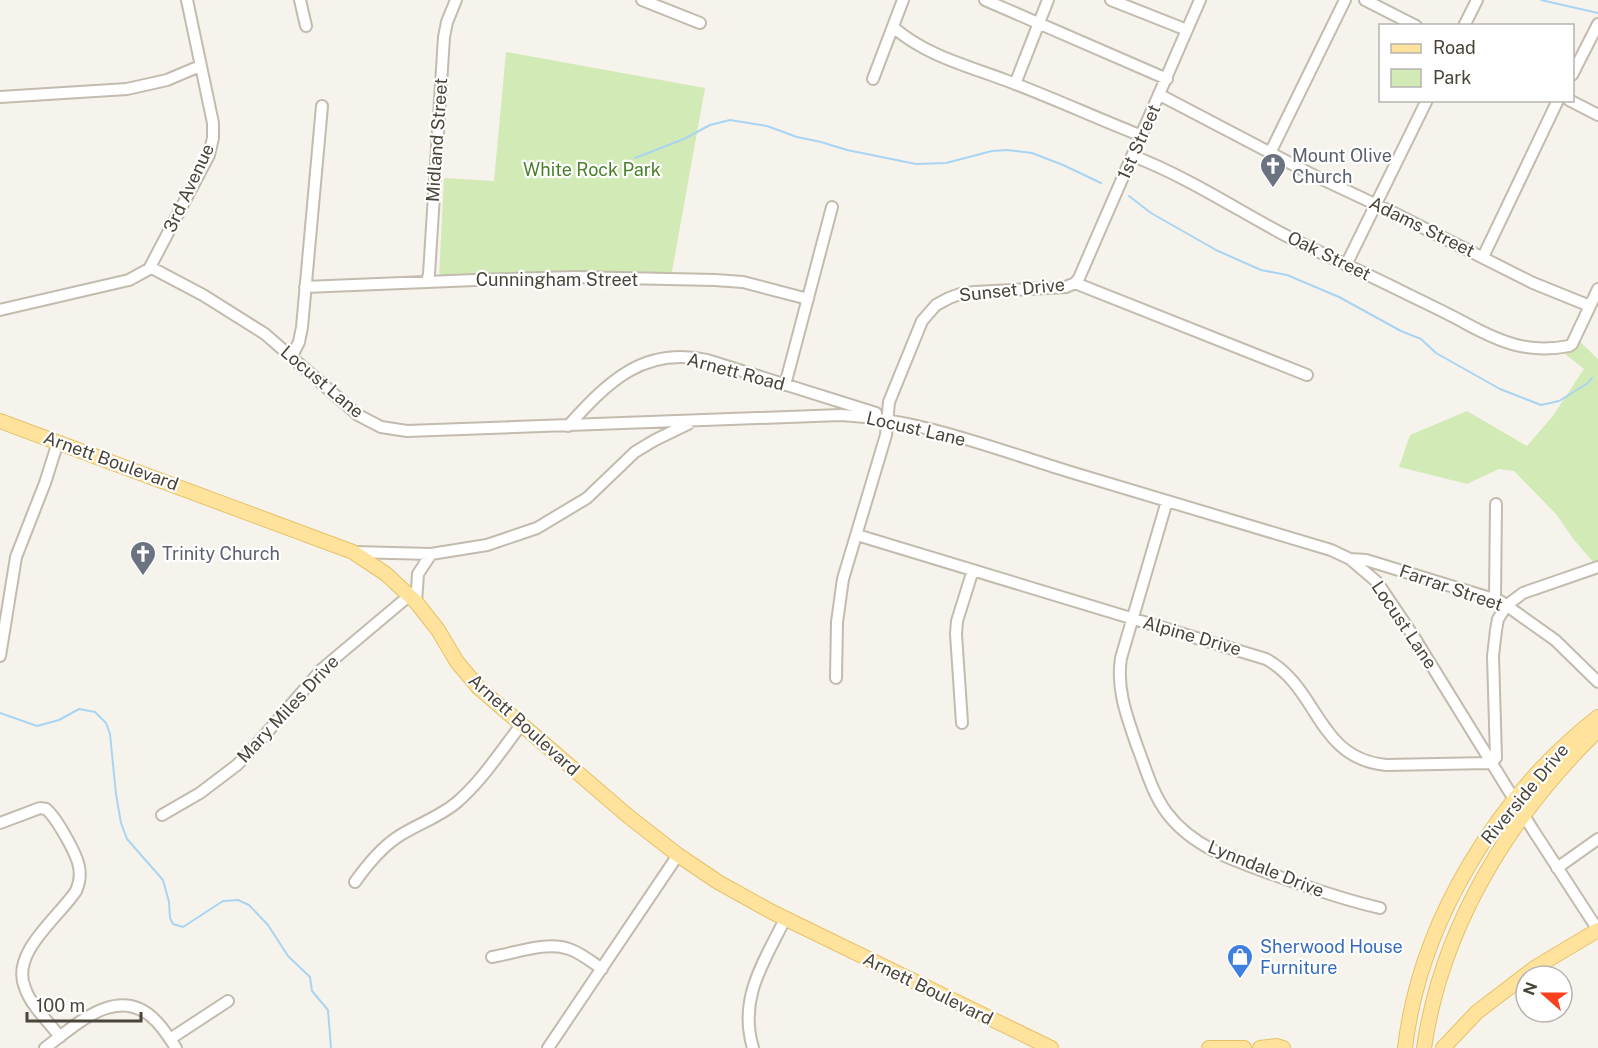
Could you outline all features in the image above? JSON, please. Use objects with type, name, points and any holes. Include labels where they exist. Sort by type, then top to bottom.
[{"type":"main road","name":"Arnett Boulevard","points":[[0,421],[353,552],[386,574],[413,599],[429,617],[466,674],[479,688],[678,855],[718,882],[785,919],[1051,1048]]},
{"type":"main road","name":"Riverside Drive","points":[[1405,1048],[1426,958],[1444,913],[1478,850],[1515,801],[1566,744],[1598,717]]},
{"type":"main road","name":"Riverside Drive","points":[[1424,1048],[1437,984],[1457,928],[1488,870],[1524,815],[1574,754],[1598,730]]},
{"type":"main road","points":[[1443,1048],[1477,1012],[1536,967],[1598,930]]},
{"type":"main road","points":[[1260,1048],[1276,1046],[1283,1048]]},
{"type":"main road","points":[[1209,1048],[1234,1048]]},
{"type":"street","name":"3rd Avenue","points":[[150,267],[212,146],[213,127],[187,0]]},
{"type":"street","points":[[300,0],[306,26]]},
{"type":"street","name":"Midland Street","points":[[427,281],[444,37],[456,0]]},
{"type":"street","points":[[642,0],[700,22]]},
{"type":"street","points":[[873,78],[903,0]]},
{"type":"street","points":[[985,0],[1167,79]]},
{"type":"street","points":[[1015,84],[1048,0]]},
{"type":"street","points":[[1111,0],[1187,30]]},
{"type":"street","name":"1st Street","points":[[1075,283],[1142,136],[1200,0]]},
{"type":"street","points":[[1270,153],[1345,0]]},
{"type":"street","points":[[1365,0],[1412,24]]},
{"type":"street","points":[[1465,24],[1477,0]]},
{"type":"street","points":[[1574,71],[1598,24]]},
{"type":"street","points":[[893,27],[928,52],[1015,84],[1142,136]]},
{"type":"street","points":[[0,97],[127,89],[167,80],[201,66]]},
{"type":"street","name":"Adams Street","points":[[1160,95],[1270,153],[1533,283],[1590,306]]},
{"type":"street","points":[[1346,265],[1426,102]]},
{"type":"street","points":[[1483,257],[1557,102]]},
{"type":"street","points":[[1573,102],[1598,115]]},
{"type":"street","points":[[292,356],[299,342],[302,327],[322,106]]},
{"type":"street","name":"Oak Street","points":[[1133,156],[1186,180],[1279,232],[1508,344],[1542,349],[1569,346],[1590,306]]},
{"type":"street","points":[[785,385],[832,207]]},
{"type":"street","points":[[0,310],[129,280],[150,267]]},
{"type":"street","name":"Locust Lane","points":[[150,267],[246,321],[292,356],[351,410],[381,427],[407,431],[841,415],[886,419],[968,440],[1331,550],[1350,559],[1377,582],[1598,930]]},
{"type":"street","name":"Cunningham Street","points":[[304,287],[574,277],[715,280],[743,282],[808,299]]},
{"type":"street","name":"Sunset Drive","points":[[836,678],[837,622],[841,591],[886,435],[889,402],[917,331],[922,321],[936,305],[949,297],[975,292],[1066,287],[1075,283],[1307,375]]},
{"type":"street","points":[[1590,306],[1598,289]]},
{"type":"street","name":"Arnett Road","points":[[568,426],[591,400],[618,377],[642,363],[678,356],[707,360],[877,413],[886,419]]},
{"type":"street","points":[[353,552],[432,554],[487,544],[537,528],[587,498],[635,452],[694,421]]},
{"type":"street","points":[[1,650],[16,556],[49,472],[58,442]]},
{"type":"street","name":"Lynndale Drive","points":[[1167,501],[1120,658],[1119,678],[1125,713],[1152,787],[1168,814],[1192,837],[1216,852],[1338,898],[1380,908]]},
{"type":"street","points":[[1496,504],[1496,600]]},
{"type":"street","name":"Alpine Drive","points":[[857,535],[1244,651],[1278,665],[1293,680],[1336,743],[1363,761],[1386,765],[1492,762]]},
{"type":"street","points":[[413,599],[418,574],[432,554]]},
{"type":"street","name":"Farrar Street","points":[[1350,559],[1366,560],[1507,605],[1555,640],[1598,682]]},
{"type":"street","points":[[1492,762],[1497,756],[1493,656],[1498,619],[1507,605],[1523,593],[1598,567]]},
{"type":"street","points":[[962,723],[956,634],[960,610],[973,570]]},
{"type":"street","name":"Mary Miles Drive","points":[[162,815],[201,794],[237,765],[322,669],[413,599]]},
{"type":"street","points":[[355,882],[374,857],[390,842],[445,811],[465,795],[521,724]]},
{"type":"street","points":[[0,823],[40,808],[50,811],[76,857],[79,867],[79,883],[76,891],[32,944],[22,970],[22,979],[27,993],[60,1037]]},
{"type":"street","points":[[1557,868],[1598,839]]},
{"type":"street","points":[[548,1048],[678,855]]},
{"type":"street","points":[[753,1048],[748,1026],[749,998],[785,919]]},
{"type":"street","points":[[492,957],[561,947],[578,953],[602,969]]},
{"type":"street","points":[[45,1048],[91,1014],[118,1006],[128,1006],[145,1013],[158,1023],[173,1044],[228,1001]]},
{"type":"green space","name":"White Rock Park","points":[[506,52],[705,88],[671,277],[439,278],[444,178],[494,181]]},
{"type":"green space","points":[[1577,339],[1598,359],[1598,562],[1594,563],[1556,514],[1514,471],[1499,469],[1467,484],[1399,467],[1410,435],[1467,411],[1527,446],[1552,417],[1584,369],[1565,354]]},
{"type":"waterway","points":[[1541,0],[1598,13]]},
{"type":"waterway","points":[[635,158],[684,139],[710,125],[730,120],[767,126],[797,137],[847,150],[916,164],[946,163],[992,151],[1032,153],[1101,183]]},
{"type":"waterway","points":[[1129,196],[1151,213],[1216,250],[1261,270],[1287,275],[1339,297],[1401,331],[1421,339],[1436,353],[1500,389],[1541,405],[1559,401],[1588,383],[1592,378]]},
{"type":"waterway","points":[[0,713],[37,726],[59,720],[79,709],[95,712],[106,723],[110,734],[121,823],[127,839],[163,880],[173,924],[183,927],[223,901],[238,900],[249,905],[268,925],[288,956],[310,977],[312,991],[328,1010],[331,1048]]},
{"type":"place","name":"Mount Olive Church","points":[[1273,189]]},
{"type":"place","name":"Trinity Church","points":[[143,577]]},
{"type":"place","name":"Sherwood House Furniture","points":[[1240,980]]}]
